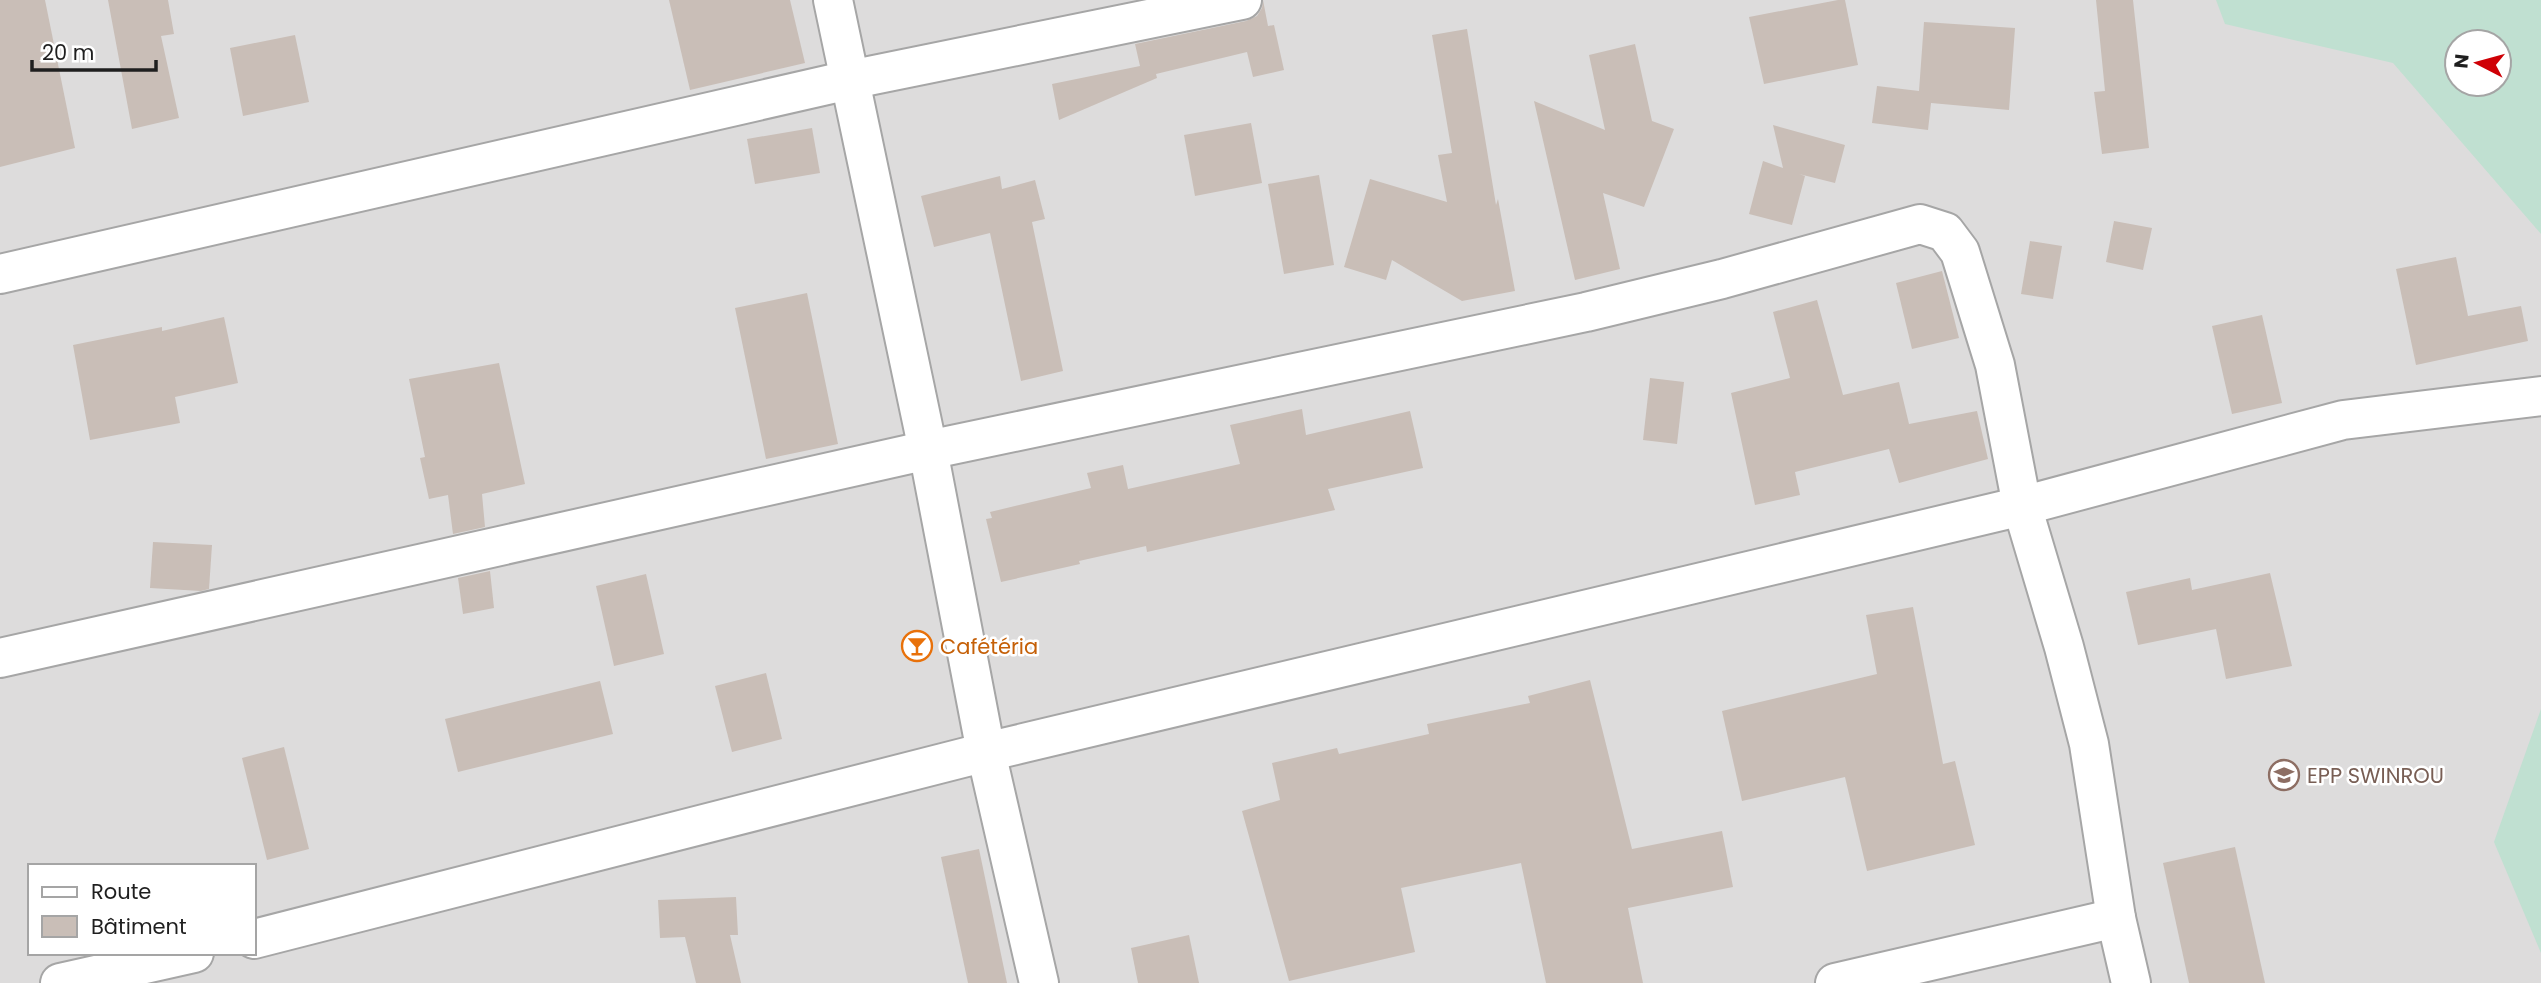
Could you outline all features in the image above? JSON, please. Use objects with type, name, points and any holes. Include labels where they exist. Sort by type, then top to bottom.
[{"type":"street","points":[[833,0],[928,450],[986,752],[1039,983]]},
{"type":"street","points":[[0,274],[849,80],[1242,0]]},
{"type":"street","points":[[0,658],[928,450],[1586,312],[1722,279],[1920,224],[1945,232],[1960,252],[1995,365],[2022,506],[2064,647],[2089,744],[2116,918],[2131,983]]},
{"type":"street","points":[[256,938],[986,752],[2022,506],[2343,420],[2541,396]]},
{"type":"street","points":[[1835,983],[2116,918]]},
{"type":"street","points":[[60,983],[185,955]]},
{"type":"shaded area","points":[[0,0],[2541,0],[2541,983],[0,983]]},
{"type":"green space","points":[[2216,0],[2541,0],[2541,234],[2393,63],[2225,24]]},
{"type":"green space","points":[[2541,709],[2541,953],[2494,842]]},
{"type":"building","points":[[0,0],[45,0],[75,148],[0,167]]},
{"type":"building","points":[[108,0],[168,0],[174,34],[161,36],[179,118],[132,129]]},
{"type":"building","points":[[669,0],[790,0],[805,63],[690,90]]},
{"type":"building","points":[[1263,0],[1268,26],[1274,25],[1284,70],[1253,77],[1247,52],[1156,74],[1157,78],[1059,120],[1052,84],[1140,66],[1135,44],[1246,21],[1257,16]]},
{"type":"building","points":[[1845,0],[1858,65],[1764,84],[1749,17]]},
{"type":"building","points":[[2096,0],[2133,0],[2149,148],[2102,154],[2094,92],[2105,91]]},
{"type":"building","points":[[1924,22],[2015,28],[2009,110],[1931,103],[1928,130],[1872,123],[1877,86],[1919,91]]},
{"type":"building","points":[[1467,29],[1496,205],[1498,199],[1515,291],[1462,301],[1392,260],[1386,280],[1344,267],[1370,179],[1447,202],[1438,155],[1452,153],[1432,35]]},
{"type":"building","points":[[295,35],[309,102],[243,116],[230,48]]},
{"type":"building","points":[[1635,44],[1652,121],[1674,129],[1644,207],[1603,193],[1620,269],[1575,280],[1534,101],[1605,130],[1589,55]]},
{"type":"building","points":[[1251,123],[1262,183],[1195,196],[1184,135]]},
{"type":"building","points":[[1773,125],[1845,145],[1835,183],[1799,174],[1805,176],[1792,225],[1749,214],[1763,161],[1783,168]]},
{"type":"building","points":[[812,128],[820,173],[755,184],[747,139]]},
{"type":"building","points":[[1319,175],[1334,265],[1284,274],[1268,184]]},
{"type":"building","points":[[1000,176],[1002,189],[1035,180],[1045,219],[1032,222],[1063,371],[1021,381],[990,233],[934,247],[921,196]]},
{"type":"building","points":[[2114,221],[2152,228],[2143,270],[2106,262]]},
{"type":"building","points":[[2030,241],[2062,246],[2053,299],[2021,294]]},
{"type":"building","points":[[2456,257],[2468,316],[2521,306],[2528,341],[2416,365],[2396,269]]},
{"type":"building","points":[[1942,271],[1959,338],[1912,349],[1896,283]]},
{"type":"building","points":[[807,293],[838,444],[766,459],[735,308]]},
{"type":"building","points":[[1817,300],[1843,395],[1899,382],[1909,424],[1977,411],[1988,459],[1899,483],[1889,449],[1795,472],[1800,495],[1755,505],[1731,393],[1790,378],[1773,312]]},
{"type":"building","points":[[2262,315],[2282,403],[2232,414],[2212,326]]},
{"type":"building","points":[[224,317],[238,383],[175,397],[180,423],[90,440],[73,345],[162,327],[162,331]]},
{"type":"building","points":[[499,363],[525,484],[482,494],[485,527],[453,534],[448,495],[429,499],[420,458],[425,457],[409,379]]},
{"type":"building","points":[[1650,378],[1684,382],[1677,444],[1643,440]]},
{"type":"building","points":[[1302,409],[1306,435],[1410,411],[1423,468],[1328,489],[1335,510],[1147,552],[1146,546],[1001,582],[986,519],[992,518],[990,512],[1091,488],[1087,473],[1123,465],[1128,489],[1240,464],[1230,425]]},
{"type":"building","points":[[153,542],[212,545],[209,589],[201,591],[150,588]]},
{"type":"building","points":[[490,571],[494,608],[463,614],[458,578]]},
{"type":"building","points":[[2270,573],[2292,666],[2226,679],[2216,629],[2138,645],[2126,592],[2190,578],[2192,590]]},
{"type":"building","points":[[646,574],[664,654],[614,666],[596,586]]},
{"type":"building","points":[[1913,607],[1943,764],[1955,761],[1975,845],[1867,871],[1845,777],[1742,801],[1722,711],[1877,674],[1866,615]]},
{"type":"building","points":[[766,673],[782,739],[732,752],[715,686]]},
{"type":"building","points":[[1590,680],[1632,849],[1722,831],[1733,887],[1628,908],[1643,983],[1546,983],[1521,863],[1401,888],[1415,952],[1289,981],[1242,811],[1280,800],[1272,763],[1337,748],[1339,754],[1429,734],[1427,724],[1530,703],[1528,696]]},
{"type":"building","points":[[600,681],[613,734],[458,772],[445,719]]},
{"type":"building","points":[[284,747],[309,849],[267,860],[242,758]]},
{"type":"building","points":[[2235,847],[2265,983],[2189,983],[2163,863]]},
{"type":"building","points":[[979,849],[1007,983],[968,983],[941,857]]},
{"type":"building","points":[[736,897],[738,935],[730,935],[741,983],[696,983],[685,937],[660,938],[658,900]]},
{"type":"building","points":[[1189,935],[1199,983],[1138,983],[1131,948]]},
{"type":"place","name":"Cafétéria","points":[[917,646]]},
{"type":"place","name":"EPP SWINROU","points":[[2284,775]]}]
